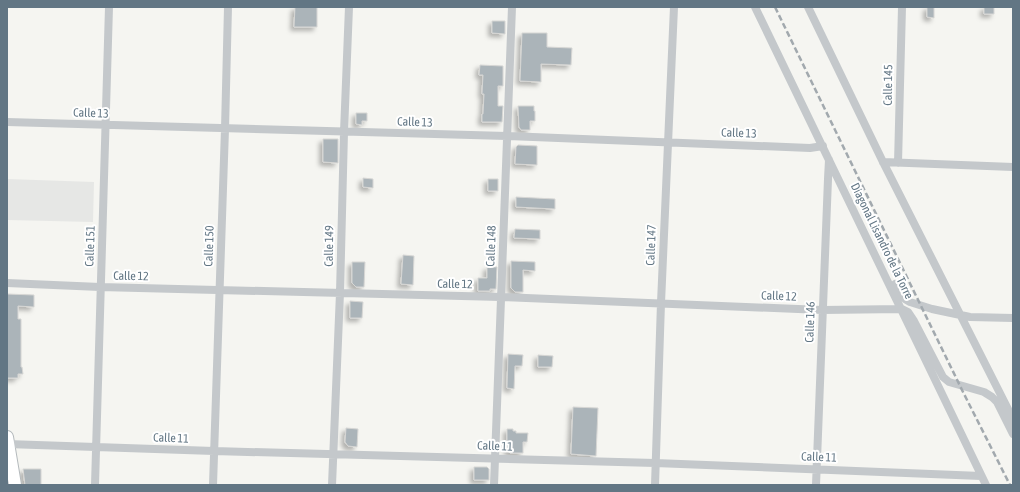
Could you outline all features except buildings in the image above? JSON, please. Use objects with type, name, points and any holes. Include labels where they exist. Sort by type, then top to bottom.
[{"type":"main road","points":[[7,442],[15,485]]},
{"type":"street","name":"Calle 151","points":[[95,485],[109,7]]},
{"type":"street","name":"Calle 150","points":[[213,485],[228,7]]},
{"type":"street","name":"Calle 149","points":[[332,485],[340,294],[349,7]]},
{"type":"street","name":"Calle 148","points":[[494,485],[512,7]]},
{"type":"street","name":"Calle 147","points":[[654,485],[674,7]]},
{"type":"street","name":"Diagonal Lisandro de la Torre","points":[[755,7],[986,485]]},
{"type":"street","points":[[808,7],[883,162],[1013,419]]},
{"type":"street","name":"Calle 145","points":[[898,163],[902,7]]},
{"type":"street","name":"Calle 13","points":[[7,122],[106,126],[507,136],[810,148],[823,146]]},
{"type":"street","points":[[829,160],[868,228],[902,296],[907,300],[918,304],[970,317],[1013,318]]},
{"type":"street","name":"Calle 146","points":[[816,485],[829,160]]},
{"type":"street","points":[[883,162],[1013,167]]},
{"type":"street","name":"Calle 12","points":[[7,283],[340,294],[501,297],[822,310],[902,309]]},
{"type":"street","points":[[902,309],[908,312],[914,321],[943,377],[949,382],[984,392],[992,397],[997,402],[1013,434]]},
{"type":"street","name":"Calle 11","points":[[7,442],[96,447],[655,463],[981,476]]},
{"type":"street","points":[[981,476],[981,485]]},
{"type":"shaded area","points":[[7,179],[94,182],[93,222],[7,220]]},
{"type":"railway","points":[[775,7],[1010,485]]}]
